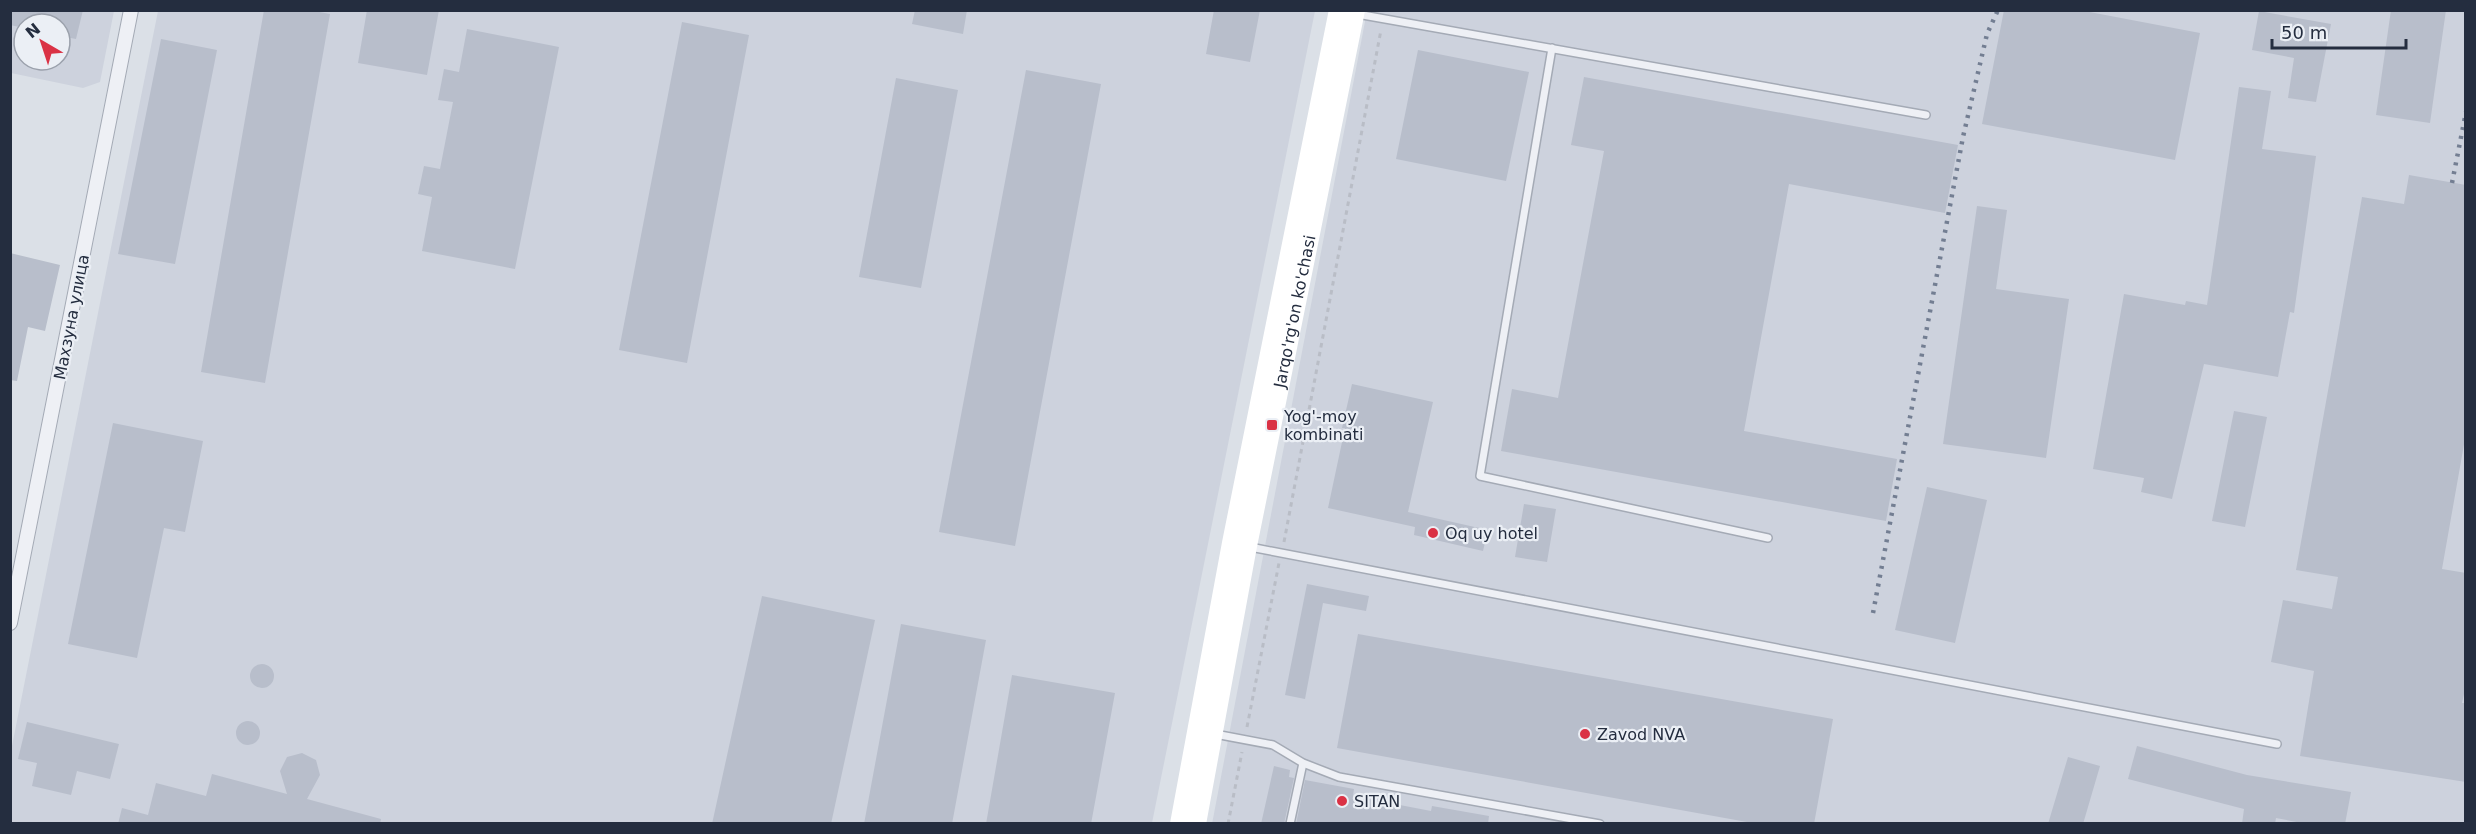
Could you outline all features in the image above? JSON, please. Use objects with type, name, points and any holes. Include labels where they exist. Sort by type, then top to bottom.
[{"type":"main road","name":"Jarqo'rg'on ko'chasi","points":[[1180,824],[1350,12]]},
{"type":"main road","name":"Jarqo'rg'on ko'chasi","points":[[1196,824],[1213,734],[1240,545]]},
{"type":"street","name":"Махзуна улица","points":[[10,623],[131,10]]},
{"type":"lane","points":[[1350,12],[1926,115]]},
{"type":"lane","points":[[1552,48],[1480,476],[1768,538]]},
{"type":"lane","points":[[1240,545],[2277,744]]},
{"type":"lane","points":[[1213,734],[1273,745],[1302,763],[1339,777],[1600,824]]},
{"type":"lane","points":[[1290,824],[1302,763]]},
{"type":"path","points":[[1228,824],[1383,18]]},
{"type":"shaded area","points":[[10,11],[114,11],[100,82],[83,88],[11,73]]},
{"type":"shaded area","points":[[158,11],[1315,11],[1152,823],[11,824],[11,751]]},
{"type":"shaded area","points":[[1367,11],[2465,11],[2465,823],[1212,824]]},
{"type":"building","points":[[10,10],[83,10],[76,39],[72,38],[72,12],[12,12],[12,25],[10,25]]},
{"type":"building","points":[[264,10],[309,10],[330,14],[265,383],[201,372]]},
{"type":"building","points":[[367,10],[439,10],[427,75],[358,63]]},
{"type":"building","points":[[915,10],[967,10],[963,34],[912,24]]},
{"type":"building","points":[[1214,10],[1260,10],[1250,62],[1206,54]]},
{"type":"building","points":[[2004,10],[2079,10],[2200,33],[2175,160],[1982,124]]},
{"type":"building","points":[[2391,10],[2446,10],[2430,123],[2376,115]]},
{"type":"building","points":[[2259,11],[2331,24],[2316,102],[2288,98],[2294,58],[2252,50]]},
{"type":"building","points":[[682,22],[749,35],[687,363],[619,350]]},
{"type":"building","points":[[467,29],[559,47],[515,269],[422,251],[432,197],[418,194],[424,166],[440,169],[453,102],[438,100],[444,69],[459,72]]},
{"type":"building","points":[[161,39],[217,50],[175,264],[118,254]]},
{"type":"building","points":[[1418,50],[1529,72],[1506,181],[1396,159]]},
{"type":"building","points":[[1026,70],[1101,84],[1015,546],[939,532]]},
{"type":"building","points":[[1584,77],[1958,145],[1945,213],[1789,184],[1744,431],[1897,459],[1886,521],[1501,451],[1512,389],[1558,398],[1604,151],[1571,145]]},
{"type":"building","points":[[896,78],[958,90],[921,288],[859,277]]},
{"type":"building","points":[[2239,87],[2271,91],[2262,149],[2316,156],[2294,313],[2290,312],[2278,377],[2204,364],[2172,499],[2141,492],[2144,478],[2093,469],[2124,294],[2185,305],[2186,301],[2207,305]]},
{"type":"building","points":[[2409,175],[2466,185],[2466,433],[2442,569],[2466,573],[2466,685],[2462,703],[2466,703],[2466,782],[2300,756],[2314,671],[2271,662],[2283,600],[2332,609],[2338,577],[2296,570],[2362,197],[2404,204]]},
{"type":"building","points":[[1977,206],[2007,210],[1996,289],[2069,299],[2046,458],[1943,444]]},
{"type":"building","points":[[10,253],[60,265],[45,331],[28,327],[17,381],[10,380]]},
{"type":"building","points":[[1352,384],[1433,402],[1408,512],[1488,530],[1483,551],[1414,535],[1415,527],[1328,508]]},
{"type":"building","points":[[2234,411],[2267,417],[2245,527],[2212,521]]},
{"type":"building","points":[[113,423],[203,441],[185,532],[164,528],[137,658],[68,644]]},
{"type":"building","points":[[1927,487],[1987,500],[1955,643],[1895,630]]},
{"type":"building","points":[[1524,504],[1556,509],[1547,562],[1515,557]]},
{"type":"building","points":[[1307,584],[1369,596],[1366,611],[1323,603],[1305,699],[1285,695]]},
{"type":"building","points":[[762,596],[875,620],[831,824],[712,824]]},
{"type":"building","points":[[901,624],[986,640],[952,824],[864,824]]},
{"type":"building","name":"Zavod NVA","points":[[1358,634],[1833,719],[1814,824],[1758,824],[1337,748]]},
{"type":"building","points":[[262,664],[270,668],[274,676],[270,684],[262,688],[254,684],[250,676],[254,668]]},
{"type":"building","points":[[1012,675],[1115,693],[1091,824],[986,824]]},
{"type":"building","points":[[248,721],[256,725],[260,733],[256,741],[248,745],[240,741],[236,733],[240,725]]},
{"type":"building","points":[[27,722],[119,744],[110,779],[77,771],[71,795],[32,786],[37,763],[18,759]]},
{"type":"building","points":[[2137,746],[2247,775],[2351,792],[2345,824],[2307,824],[2276,818],[2275,824],[2242,824],[2244,809],[2128,779]]},
{"type":"building","points":[[302,753],[316,760],[320,775],[307,799],[381,819],[380,824],[118,824],[122,808],[148,815],[156,783],[206,796],[212,774],[287,794],[280,771],[287,757]]},
{"type":"building","points":[[2068,757],[2100,766],[2083,824],[2048,824]]},
{"type":"building","points":[[1274,766],[1290,770],[1289,777],[1294,778],[1284,824],[1261,824]]},
{"type":"building","name":"SITAN","points":[[1305,780],[1354,789],[1353,796],[1431,811],[1432,806],[1489,816],[1488,824],[1296,824]]},
{"type":"railway","points":[[1873,613],[1963,137],[1987,34],[1998,10]]},
{"type":"railway","points":[[2452,183],[2466,112]]},
{"type":"place","name":"Yog'-moy kombinati","points":[[1272,425]]},
{"type":"place","name":"Oq uy hotel","points":[[1433,533]]},
{"type":"place","name":"Zavod NVA","points":[[1585,734]]},
{"type":"place","name":"SITAN","points":[[1342,801]]}]
